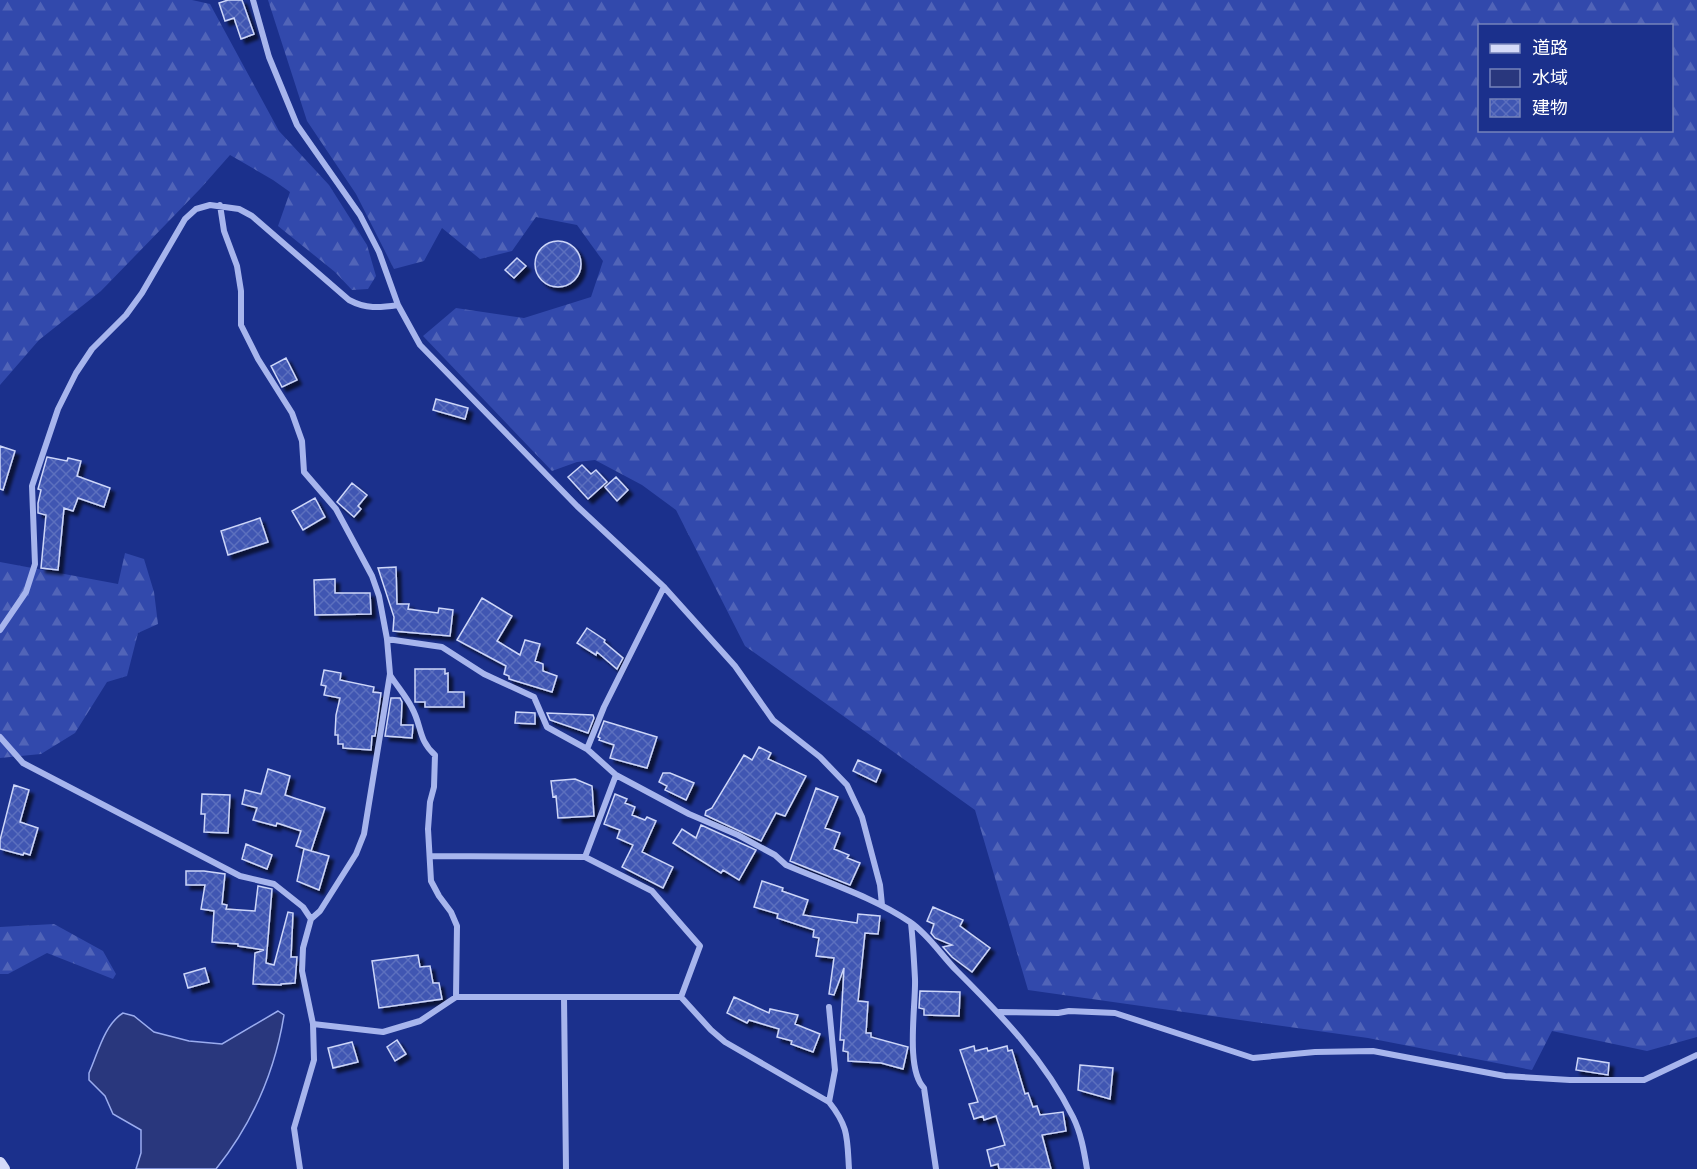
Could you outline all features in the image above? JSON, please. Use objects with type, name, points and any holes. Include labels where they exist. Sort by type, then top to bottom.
[{"type":"main road","points":[[0,1163],[4,1169]]},
{"type":"street","points":[[253,0],[269,57],[297,125],[360,215],[379,252],[398,305],[420,345],[577,506],[664,588],[735,666],[773,720],[820,757],[847,785],[862,817],[880,885],[882,905]]},
{"type":"street","points":[[0,630],[26,592],[35,564],[32,486],[58,410],[76,374],[92,349],[126,315],[142,293],[185,219],[196,209],[220,205],[239,209],[252,216],[358,306],[375,309],[398,305]]},
{"type":"street","points":[[220,205],[224,231],[237,266],[241,291],[242,326],[258,359],[292,413],[302,441],[304,472],[336,509],[372,576],[387,639],[390,674],[364,834],[356,854],[320,911],[311,919],[303,948],[302,971],[313,1024],[314,1060],[294,1128],[300,1169]]},
{"type":"street","points":[[587,749],[604,707],[664,588]]},
{"type":"street","points":[[387,639],[442,647],[484,674],[534,697],[547,727],[587,749],[616,775],[689,814],[738,835],[775,855],[786,865],[882,905],[912,923],[999,1012],[1043,1066],[1073,1117],[1082,1142],[1087,1169]]},
{"type":"street","points":[[390,674],[412,708],[426,747],[435,755],[434,787],[430,802],[428,830],[431,881],[451,912],[457,926],[456,997]]},
{"type":"street","points":[[0,737],[23,763],[240,876],[274,884],[303,907],[311,919]]},
{"type":"street","points":[[585,857],[616,775]]},
{"type":"street","points":[[431,856],[585,857],[652,891],[700,946],[681,997]]},
{"type":"street","points":[[912,923],[915,981],[912,1035],[919,1082],[924,1088],[936,1169]]},
{"type":"street","points":[[313,1024],[383,1032],[420,1021],[456,997],[681,997],[725,1042],[830,1102],[841,1116],[847,1131],[849,1169]]},
{"type":"street","points":[[564,997],[566,1169]]},
{"type":"street","points":[[829,1007],[835,1070],[830,1102]]},
{"type":"street","points":[[999,1012],[1115,1013],[1253,1058],[1315,1052],[1373,1051],[1478,1072],[1516,1077],[1644,1080],[1697,1055]]},
{"type":"green space","points":[[0,0],[192,0],[210,4],[279,131],[329,185],[367,245],[376,276],[368,289],[352,290],[335,272],[278,226],[290,192],[230,155],[101,291],[39,340],[0,385]]},
{"type":"green space","points":[[268,0],[1697,0],[1697,1037],[1647,1051],[1552,1031],[1532,1070],[1368,1038],[1028,990],[975,810],[745,646],[676,510],[642,485],[595,460],[577,462],[552,471],[423,336],[456,308],[524,318],[591,297],[603,261],[577,225],[536,217],[512,251],[480,259],[442,228],[424,261],[394,269],[356,194],[307,121]]},
{"type":"green space","points":[[125,553],[144,559],[154,592],[158,624],[138,633],[127,676],[107,682],[75,733],[41,754],[0,758],[0,562],[118,584]]},
{"type":"green space","points":[[54,924],[103,951],[116,974],[113,979],[47,953],[8,974],[0,974],[0,927]]},
{"type":"water","points":[[278,1011],[284,1015],[268,1076],[241,1134],[216,1169],[136,1169],[141,1153],[141,1130],[113,1114],[105,1096],[89,1080],[89,1073],[102,1040],[116,1018],[123,1013],[134,1016],[154,1032],[189,1041],[222,1044]]},
{"type":"building","points":[[228,0],[242,0],[254,34],[241,39],[234,18],[225,21],[219,3]]},
{"type":"building","points":[[558,241],[574,248],[581,264],[574,280],[558,287],[542,280],[535,264],[542,248]]},
{"type":"building","points":[[517,258],[526,266],[514,278],[505,270]]},
{"type":"building","points":[[286,358],[297,380],[282,387],[271,366]]},
{"type":"building","points":[[436,399],[468,408],[465,419],[433,410]]},
{"type":"building","points":[[0,446],[15,451],[3,490],[0,489]]},
{"type":"building","points":[[47,457],[81,461],[77,476],[110,488],[104,507],[78,498],[73,511],[64,508],[58,570],[41,568],[46,515],[38,513],[41,490],[38,489]]},
{"type":"building","points":[[582,465],[591,474],[596,470],[607,482],[588,499],[568,477]]},
{"type":"building","points":[[616,477],[628,490],[617,501],[605,487]]},
{"type":"building","points":[[352,483],[367,495],[358,506],[361,509],[354,517],[337,502]]},
{"type":"building","points":[[315,498],[325,517],[303,530],[292,511]]},
{"type":"building","points":[[260,518],[268,542],[228,555],[221,531]]},
{"type":"building","points":[[396,567],[397,604],[409,604],[408,609],[438,613],[439,608],[453,610],[450,636],[393,631],[394,617],[378,568]]},
{"type":"building","points":[[335,579],[335,593],[370,593],[371,614],[315,615],[314,580]]},
{"type":"building","points":[[482,598],[512,616],[497,641],[520,655],[525,640],[540,644],[535,661],[543,664],[543,671],[557,676],[552,692],[509,679],[509,676],[504,674],[506,666],[457,640]]},
{"type":"building","points":[[587,628],[605,640],[604,642],[623,658],[617,669],[597,652],[596,655],[577,643]]},
{"type":"building","points":[[415,669],[445,669],[445,674],[448,673],[448,692],[464,692],[464,707],[425,707],[425,702],[415,702]]},
{"type":"building","points":[[324,670],[341,673],[340,680],[374,687],[373,692],[381,693],[371,750],[343,748],[343,744],[338,744],[338,735],[335,735],[340,698],[324,695],[326,686],[321,685]]},
{"type":"building","points":[[391,698],[400,698],[402,702],[401,725],[413,725],[412,738],[385,736]]},
{"type":"building","points":[[516,712],[535,713],[535,724],[515,723]]},
{"type":"building","points":[[547,713],[593,715],[594,718],[588,733],[550,720]]},
{"type":"building","points":[[604,721],[657,737],[647,768],[610,758],[614,745],[599,740],[598,737]]},
{"type":"building","points":[[759,747],[771,753],[768,759],[806,776],[785,816],[776,813],[761,841],[705,815],[706,811],[712,808],[744,755],[752,760]]},
{"type":"building","points":[[858,760],[881,770],[876,782],[853,771]]},
{"type":"building","points":[[268,769],[290,776],[285,795],[325,808],[311,851],[296,846],[301,831],[277,823],[276,826],[253,820],[257,808],[242,804],[245,790],[261,794]]},
{"type":"building","points":[[663,773],[670,773],[694,783],[686,800],[665,790],[667,786],[659,782]]},
{"type":"building","points":[[575,779],[592,786],[594,816],[558,818],[556,796],[553,797],[551,781]]},
{"type":"building","points":[[14,785],[29,790],[20,822],[38,828],[30,855],[0,849],[0,840]]},
{"type":"building","points":[[816,788],[838,797],[825,828],[840,833],[834,849],[849,855],[847,858],[860,863],[850,885],[790,861]]},
{"type":"building","points":[[202,794],[230,795],[228,833],[204,832],[205,814],[201,814]]},
{"type":"building","points":[[615,794],[627,799],[625,803],[635,807],[632,815],[656,821],[642,852],[673,867],[663,888],[622,867],[633,845],[617,838],[620,830],[604,824]]},
{"type":"building","points":[[701,825],[756,850],[739,880],[723,870],[721,873],[673,843],[682,829],[696,838]]},
{"type":"building","points":[[246,844],[272,855],[267,869],[242,859]]},
{"type":"building","points":[[304,849],[329,856],[319,890],[297,881]]},
{"type":"building","points":[[186,871],[225,874],[222,904],[227,905],[226,909],[255,911],[258,886],[272,889],[266,963],[274,965],[288,912],[293,913],[291,957],[297,957],[295,983],[253,984],[255,953],[264,950],[238,946],[238,944],[212,942],[214,911],[201,909],[205,885],[186,885]]},
{"type":"building","points":[[762,881],[808,900],[803,915],[857,923],[858,914],[880,916],[878,934],[865,933],[858,1001],[868,1002],[866,1033],[871,1033],[871,1037],[908,1047],[903,1069],[881,1063],[848,1061],[848,1052],[843,1051],[844,1040],[840,1040],[844,968],[834,995],[829,994],[834,958],[816,956],[819,938],[813,937],[814,930],[777,918],[778,914],[754,907]]},
{"type":"building","points":[[933,907],[963,920],[960,926],[990,948],[972,972],[943,947],[952,945],[935,938],[931,933],[934,924],[927,921]]},
{"type":"building","points":[[418,955],[420,967],[430,966],[433,983],[439,983],[442,999],[379,1008],[372,961]]},
{"type":"building","points":[[205,968],[209,982],[188,988],[184,974]]},
{"type":"building","points":[[920,991],[960,992],[959,1016],[924,1015],[924,1009],[919,1008]]},
{"type":"building","points":[[734,997],[769,1013],[770,1009],[798,1015],[795,1024],[820,1034],[813,1052],[791,1044],[792,1041],[777,1037],[779,1029],[749,1020],[747,1023],[727,1013]]},
{"type":"building","points":[[397,1040],[406,1054],[395,1061],[387,1047]]},
{"type":"building","points":[[352,1042],[358,1062],[333,1068],[328,1048]]},
{"type":"building","points":[[974,1046],[975,1051],[987,1048],[988,1051],[1007,1046],[1008,1051],[1012,1050],[1025,1094],[1028,1093],[1033,1107],[1037,1106],[1040,1115],[1063,1112],[1066,1131],[1042,1135],[1051,1169],[999,1169],[998,1164],[991,1166],[987,1150],[1005,1145],[996,1116],[984,1120],[983,1116],[974,1119],[969,1104],[978,1102],[960,1050]]},
{"type":"building","points":[[1578,1058],[1609,1063],[1608,1075],[1576,1070]]},
{"type":"building","points":[[1080,1065],[1113,1068],[1110,1099],[1078,1090]]}]
